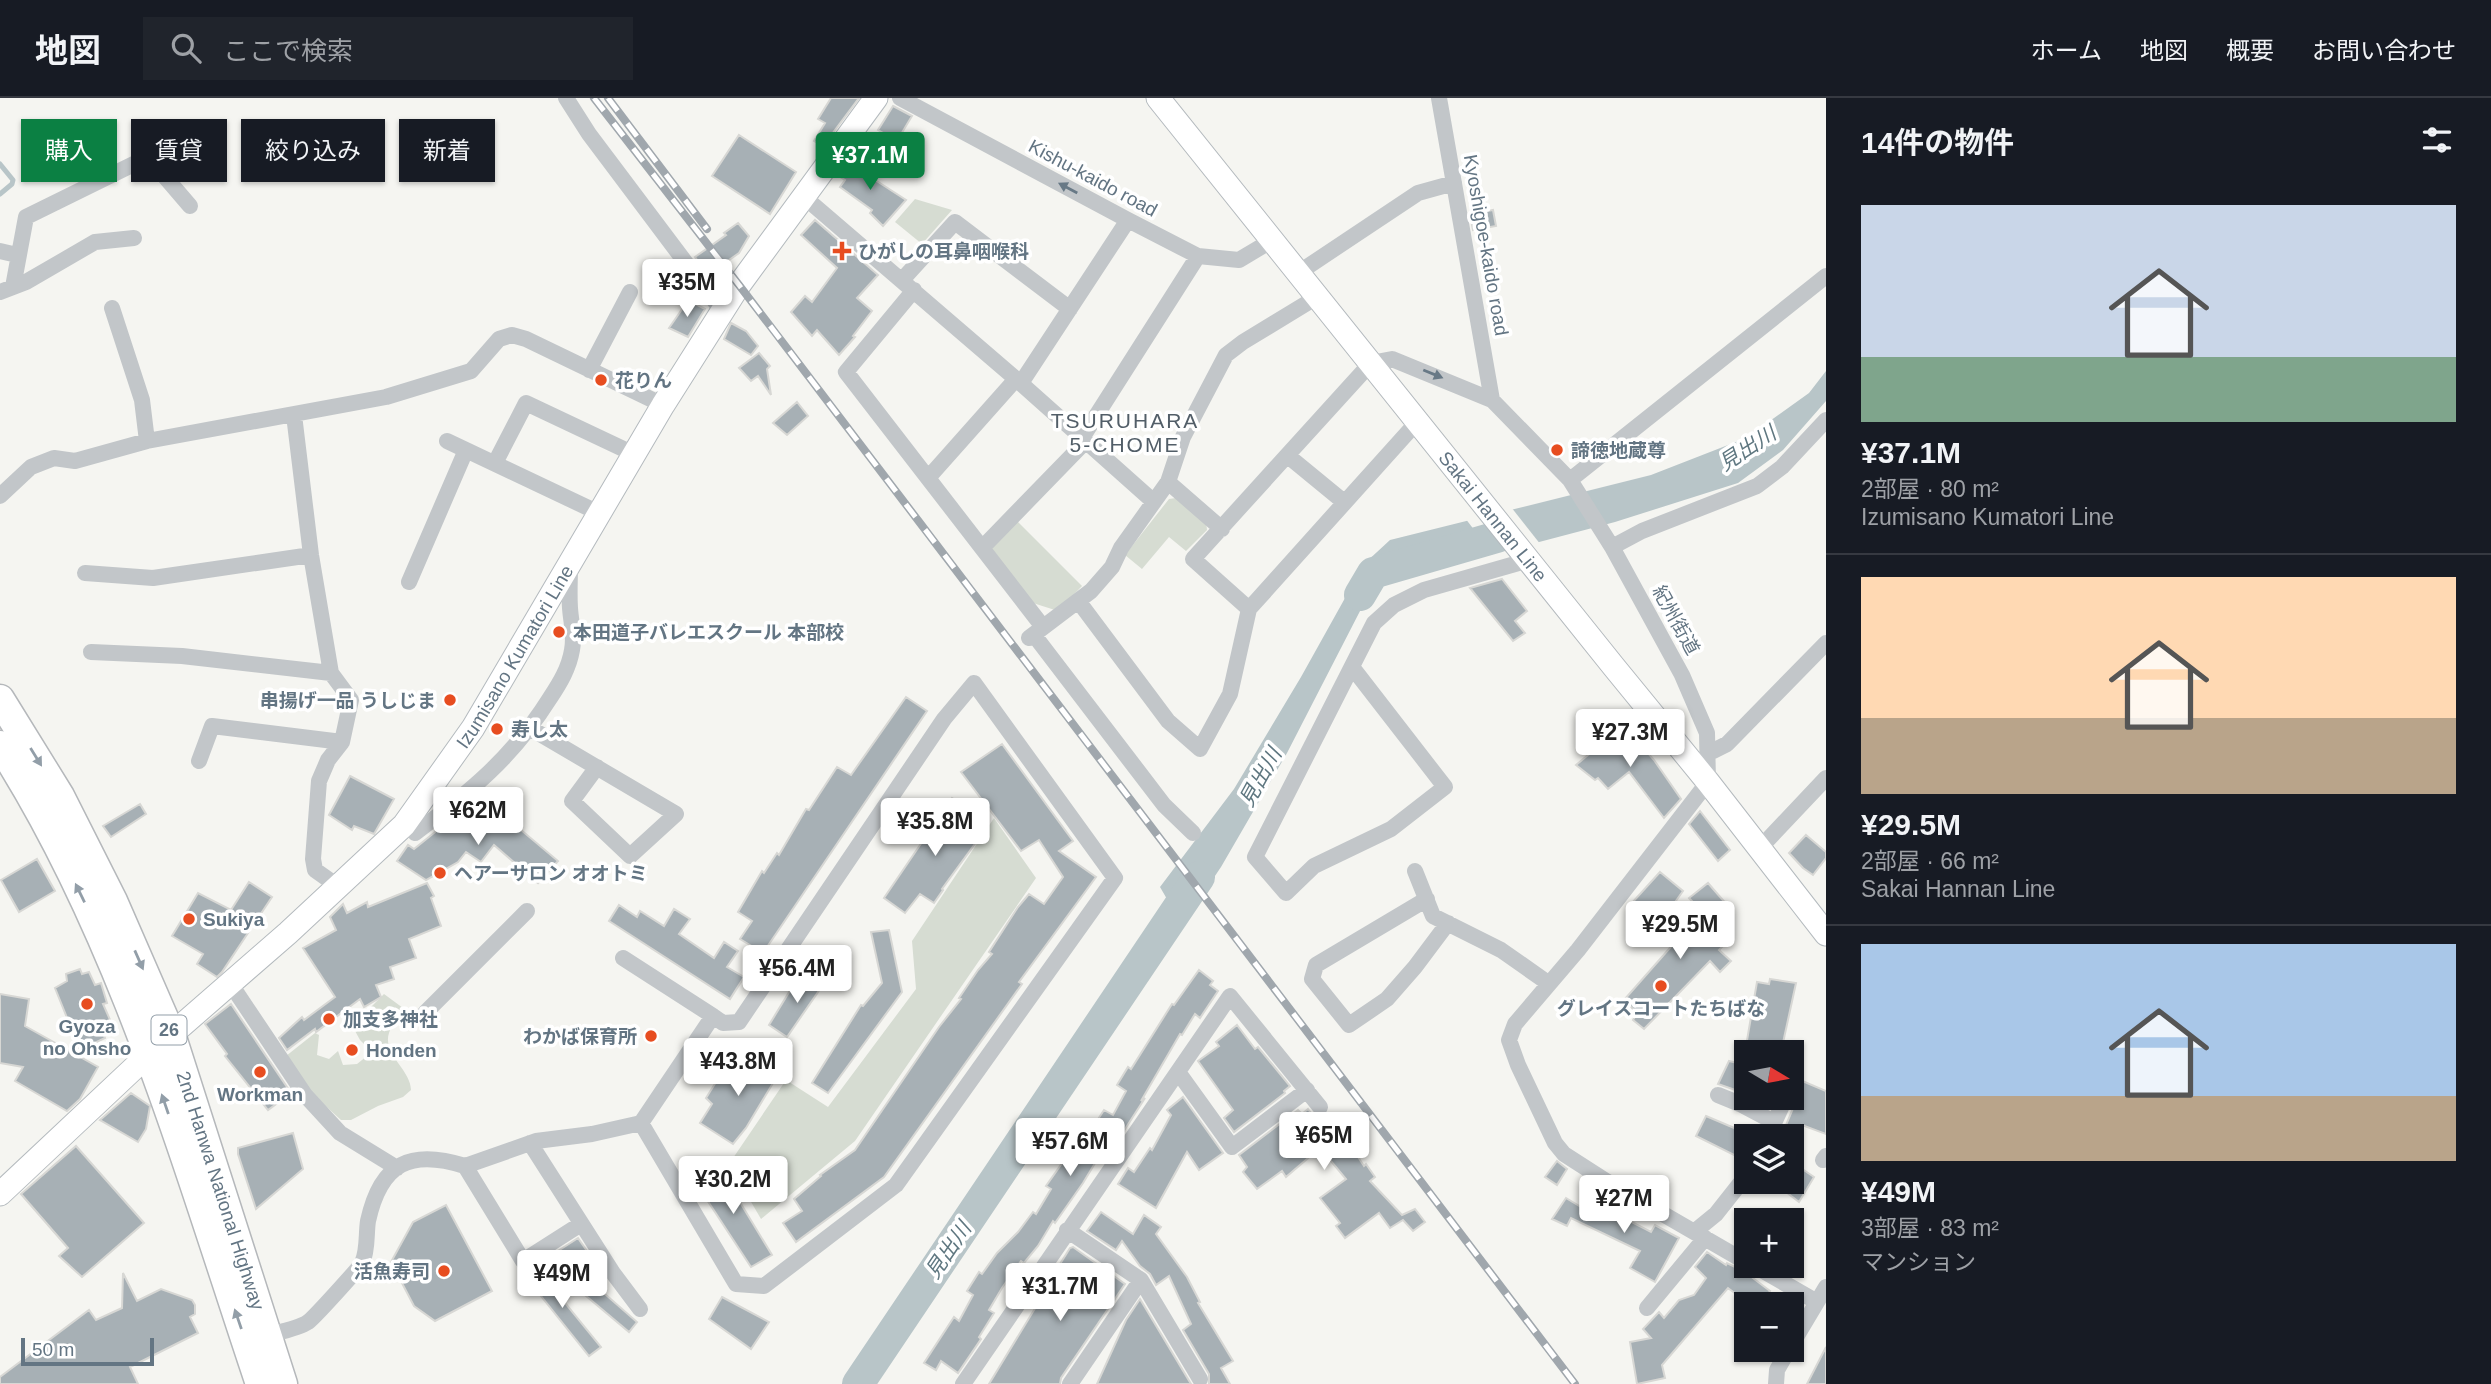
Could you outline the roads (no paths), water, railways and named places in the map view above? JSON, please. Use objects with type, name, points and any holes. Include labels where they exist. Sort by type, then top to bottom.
[{"type":"highway","name":"2nd Hanwa National Highway","points":[[0,699],[60,796],[113,901],[171,1034],[283,1384]]},
{"type":"highway","name":"2nd Hanwa National Highway","points":[[0,745],[50,831],[90,914],[149,1054],[260,1384]]},
{"type":"main road","name":"Izumisano Kumatori Line","points":[[0,1194],[171,1034],[339,887],[412,815],[473,728],[663,405],[722,311],[876,98]]},
{"type":"main road","name":"Sakai Hannan Line","points":[[1158,98],[1708,782],[1826,934]]},
{"type":"street","points":[[566,98],[589,134],[722,311]]},
{"type":"street","name":"Kishu-kaido road","points":[[900,98],[1198,256],[1239,260],[1271,241]]},
{"type":"street","name":"Kyoshigoe-kaido road","points":[[1439,98],[1492,400]]},
{"type":"street","points":[[6,290],[18,255],[26,217],[148,157],[190,206]]},
{"type":"street","points":[[1298,273],[1418,194],[1454,183]]},
{"type":"street","points":[[803,196],[1019,381],[1154,502]]},
{"type":"street","points":[[928,478],[1019,381],[1128,220]]},
{"type":"street","points":[[1070,309],[956,222],[846,372],[982,548],[1036,633],[1164,805],[1193,833]]},
{"type":"street","points":[[6,290],[26,282],[95,242],[134,237]]},
{"type":"street","points":[[0,251],[18,255]]},
{"type":"street","points":[[982,548],[1084,440],[1198,256]]},
{"type":"street","points":[[1249,609],[1193,559],[1371,363],[1392,359],[1400,361],[1492,400],[1573,484],[1826,276]]},
{"type":"street","points":[[589,370],[630,292]]},
{"type":"street","points":[[1036,633],[1079,602],[1112,567],[1121,548],[1168,482],[1183,437],[1226,355],[1317,297]]},
{"type":"street","points":[[112,308],[142,400],[147,441]]},
{"type":"street","points":[[0,496],[31,467],[54,458],[75,461],[147,441],[386,397],[471,371],[499,339],[512,335],[526,339],[663,405]]},
{"type":"street","points":[[495,463],[526,403],[634,454]]},
{"type":"street","points":[[295,415],[311,555],[331,673],[351,700],[342,742],[328,760],[319,781],[313,859],[315,870],[339,887]]},
{"type":"street","points":[[1609,542],[1757,486],[1782,467],[1826,420]]},
{"type":"street","points":[[1079,602],[1168,721],[1200,749],[1230,694],[1249,609],[1418,421]]},
{"type":"street","points":[[447,441],[599,513]]},
{"type":"street","points":[[409,582],[466,450]]},
{"type":"street","points":[[1288,456],[1344,502]]},
{"type":"street","points":[[1168,482],[1222,529]]},
{"type":"street","name":"紀州街道","points":[[1573,484],[1609,542],[1682,675],[1707,733],[1708,782]]},
{"type":"street","points":[[85,573],[153,578],[311,555]]},
{"type":"street","points":[[1352,667],[1445,787],[1391,829],[1314,866],[1286,893],[1255,857],[1374,623],[1394,605],[1423,590],[1527,558]]},
{"type":"street","points":[[415,833],[470,792],[505,758],[530,728],[561,681],[569,666],[573,648],[570,563]]},
{"type":"street","points":[[1707,754],[1727,744],[1826,643]]},
{"type":"street","points":[[91,652],[182,656],[331,673]]},
{"type":"street","points":[[623,958],[723,1023],[739,1022],[944,719],[974,683],[1115,878],[896,1185],[764,1286],[736,1284],[641,1123]]},
{"type":"street","points":[[199,761],[212,726],[342,742]]},
{"type":"street","points":[[530,728],[597,767],[676,814],[630,856],[572,801],[597,767]]},
{"type":"street","points":[[1759,849],[1826,778]]},
{"type":"street","points":[[1708,782],[1578,950],[1515,1024],[1509,1040],[1555,1143],[1564,1154],[1734,1255]]},
{"type":"street","points":[[1415,871],[1433,916],[1501,950],[1548,983]]},
{"type":"street","points":[[1796,897],[1826,914]]},
{"type":"street","points":[[1427,898],[1316,965],[1312,979],[1349,1026],[1387,999],[1448,923]]},
{"type":"street","points":[[425,1013],[527,911]]},
{"type":"street","points":[[230,983],[305,1095],[340,1133],[397,1168]]},
{"type":"street","points":[[963,1384],[1230,996],[1320,1107]]},
{"type":"street","points":[[267,1335],[307,1323],[362,1262],[368,1220],[376,1195],[389,1174],[406,1161],[420,1157],[447,1160],[465,1166],[530,1143],[592,1134],[641,1123],[712,1016]]},
{"type":"street","points":[[1178,1072],[1232,1147],[1307,1090]]},
{"type":"street","points":[[1718,1095],[1740,1104],[1765,1124]]},
{"type":"street","points":[[530,1143],[613,1273],[640,1310]]},
{"type":"street","points":[[465,1166],[523,1261],[582,1224]]},
{"type":"street","points":[[1647,1308],[1734,1192]]},
{"type":"street","points":[[1067,1230],[1141,1280],[1200,1379]]},
{"type":"street","points":[[1775,1278],[1817,1302]]},
{"type":"street","points":[[1070,1384],[1141,1280]]},
{"type":"street","points":[[1804,1324],[1826,1287]]},
{"type":"street","points":[[1776,1384],[1777,1370],[1782,1362]]},
{"type":"water","name":"見出川","points":[[1826,371],[1826,401],[1783,450],[1738,483],[1615,522],[1478,558],[1446,544],[1402,555],[1377,578],[1287,753],[1221,867],[1182,925],[1160,887],[1234,789],[1364,564],[1390,540],[1651,475],[1746,438],[1809,393]]},
{"type":"waterway","points":[[0,164],[13,180],[0,194]]},
{"type":"waterway","name":"見出川","points":[[1360,595],[1373,573],[1497,537]]},
{"type":"waterway","name":"見出川","points":[[858,1384],[1199,877]]},
{"type":"railway","points":[[594,98],[1575,1384]]},
{"type":"railway","points":[[608,98],[707,229]]},
{"type":"place","name":"ひがしの耳鼻咽喉科","points":[[842,251]]},
{"type":"place","name":"花りん","points":[[601,380]]},
{"type":"place","name":"諦徳地蔵尊","points":[[1557,450]]},
{"type":"place","name":"本田道子バレエスクール 本部校","points":[[559,632]]},
{"type":"place","name":"串揚げ一品 うしじま","points":[[450,700]]},
{"type":"place","name":"寿し太","points":[[497,729]]},
{"type":"place","name":"ヘアーサロン オオトミ","points":[[440,873]]},
{"type":"place","name":"Sukiya","points":[[189,919]]},
{"type":"place","name":"グレイスコートたちばな","points":[[1661,986]]},
{"type":"place","name":"Gyoza no Ohsho","points":[[87,1004]]},
{"type":"place","name":"加支多神社","points":[[329,1019]]},
{"type":"place","name":"わかば保育所","points":[[651,1036]]},
{"type":"place","name":"Honden","points":[[352,1050]]},
{"type":"place","name":"Workman","points":[[260,1072]]},
{"type":"place","name":"活魚寿司","points":[[444,1271]]},
{"type":"district","name":"TSURUHARA 5-CHOME","points":[[1125,432]]}]
